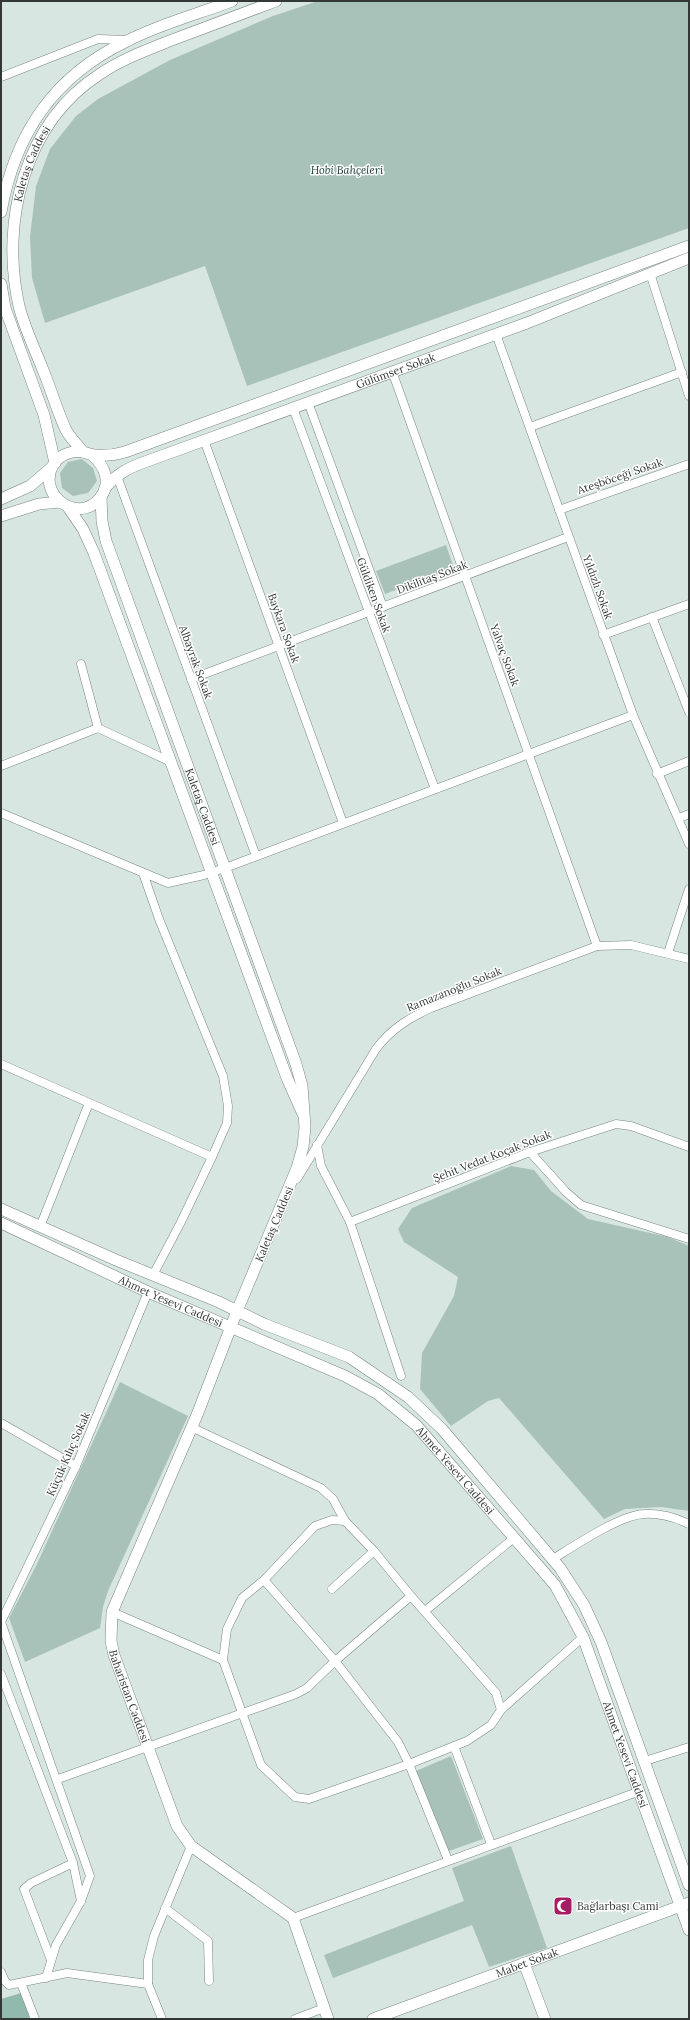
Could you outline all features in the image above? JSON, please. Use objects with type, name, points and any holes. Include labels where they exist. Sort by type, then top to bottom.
[{"type":"street","name":"Kaletaş Caddesi","points":[[1,212],[5,190],[14,160],[32,122],[48,100],[73,75],[104,53],[128,40],[232,1]]},
{"type":"street","name":"Kaletaş Caddesi","points":[[88,453],[67,431],[20,307],[13,269],[13,223],[19,190],[35,148],[50,122],[77,92],[99,74],[127,58],[276,1]]},
{"type":"street","points":[[1,77],[98,39],[128,40]]},
{"type":"street","points":[[1,499],[30,486],[64,454],[74,451],[109,456],[125,452],[689,246]]},
{"type":"street","name":"Gülümser Sokak","points":[[103,492],[116,476],[125,469],[496,334],[689,258]]},
{"type":"street","points":[[650,274],[689,396]]},
{"type":"street","points":[[1,284],[4,314],[44,415],[53,465],[49,477],[50,487],[53,495],[64,505]]},
{"type":"street","name":"Yıldızlı Sokak","points":[[496,334],[633,715],[689,844]]},
{"type":"street","name":"Yalvaç Sokak","points":[[392,371],[597,946]]},
{"type":"street","points":[[530,427],[682,372]]},
{"type":"street","points":[[308,402],[383,607]]},
{"type":"street","name":"Güldiken Sokak","points":[[293,408],[435,789]]},
{"type":"street","name":"Baykara Sokak","points":[[204,440],[343,823]]},
{"type":"street","points":[[1,516],[39,504],[64,505],[77,509],[86,508],[95,503],[103,492],[106,478],[104,469],[99,461],[88,453]]},
{"type":"street","name":"Ateşböceği Sokak","points":[[559,510],[689,464]]},
{"type":"street","name":"Albayrak Sokak","points":[[116,476],[256,856]]},
{"type":"street","name":"Kaletaş Caddesi","points":[[103,492],[102,521],[106,541],[300,1075],[302,1086],[304,1116],[303,1146],[288,1193],[237,1311],[231,1329]]},
{"type":"street","name":"Kaletaş Caddesi","points":[[64,505],[83,529],[91,544],[287,1078],[304,1116]]},
{"type":"street","name":"Dikilitaş Sokak","points":[[191,679],[568,537]]},
{"type":"street","points":[[604,635],[689,604]]},
{"type":"street","points":[[652,617],[689,712]]},
{"type":"street","points":[[81,664],[98,728]]},
{"type":"street","points":[[1,813],[168,883],[225,868],[633,715]]},
{"type":"street","points":[[1,766],[98,728],[171,762]]},
{"type":"street","points":[[658,774],[689,760]]},
{"type":"street","points":[[679,818],[689,814]]},
{"type":"street","points":[[144,873],[159,919],[223,1076],[228,1106],[227,1123],[212,1158],[153,1275]]},
{"type":"street","points":[[668,953],[689,889]]},
{"type":"street","name":"Ramazanoğlu Sokak","points":[[288,1193],[376,1048],[390,1032],[400,1024],[431,1008],[597,946],[631,945],[689,959]]},
{"type":"street","points":[[1,1064],[212,1158]]},
{"type":"street","points":[[40,1227],[89,1104]]},
{"type":"street","name":"Şehit Vedat Koçak Sokak","points":[[350,1222],[530,1152],[616,1124],[632,1126],[689,1147]]},
{"type":"street","points":[[317,1145],[321,1166],[350,1222],[401,1376]]},
{"type":"street","points":[[530,1152],[566,1192],[581,1204],[689,1238]]},
{"type":"street","name":"Ahmet Yesevi Caddesi","points":[[1,1209],[40,1227],[219,1302],[264,1324],[348,1357],[408,1397],[442,1430],[553,1559],[584,1605],[601,1642],[689,1886]]},
{"type":"street","name":"Ahmet Yesevi Caddesi","points":[[1,1223],[231,1329],[345,1376],[378,1394],[416,1425],[555,1586],[583,1637],[640,1791],[685,1904],[689,1930]]},
{"type":"street","name":"Küçük Kılıç Sokak","points":[[1,1622],[76,1466],[148,1292]]},
{"type":"street","name":"Baharistan Caddesi","points":[[231,1329],[112,1612],[111,1642],[114,1655],[149,1747],[172,1817],[182,1836],[191,1846],[293,1918]]},
{"type":"street","points":[[1,1423],[76,1466]]},
{"type":"street","points":[[191,1427],[321,1488],[333,1499],[345,1521],[374,1551],[411,1596],[496,1693],[501,1710]]},
{"type":"street","points":[[553,1559],[612,1524],[643,1514],[677,1518],[689,1524]]},
{"type":"street","points":[[345,1521],[332,1520],[315,1526],[264,1580],[242,1598],[227,1629],[224,1660],[261,1765],[295,1797],[309,1799],[408,1764],[467,1741],[490,1725],[501,1710],[583,1637]]},
{"type":"street","points":[[425,1611],[514,1538]]},
{"type":"street","points":[[332,1589],[374,1551]]},
{"type":"street","points":[[264,1580],[335,1661],[398,1742],[448,1860]]},
{"type":"street","points":[[58,1779],[296,1694],[307,1688],[335,1661],[411,1596]]},
{"type":"street","points":[[112,1612],[224,1660]]},
{"type":"street","points":[[1,1622],[58,1779],[90,1876],[81,1901],[56,1945],[46,1978]]},
{"type":"street","points":[[1,1674],[73,1863],[81,1901]]},
{"type":"street","points":[[454,1746],[491,1844]]},
{"type":"street","points":[[645,1762],[689,1747]]},
{"type":"street","points":[[295,2019],[327,2016],[293,1918],[491,1844],[640,1791]]},
{"type":"street","points":[[162,2019],[148,1984],[148,1960],[154,1936],[191,1846]]},
{"type":"street","points":[[51,1960],[24,1889],[31,1883],[73,1863]]},
{"type":"street","name":"Mabet Sokak","points":[[373,2019],[685,1904]]},
{"type":"street","points":[[165,1908],[208,1941],[209,1981]]},
{"type":"street","points":[[524,1964],[545,2019]]},
{"type":"street","points":[[1,1972],[5,1981],[9,1985],[67,1973],[148,1984]]},
{"type":"street","points":[[21,1983],[35,2019]]},
{"type":"green space","name":"Hobi Bahçeleri","points":[[318,1],[689,1],[689,228],[247,386],[205,266],[45,323],[32,278],[30,237],[36,186],[50,149],[76,116],[98,99],[170,60],[273,16]]},
{"type":"green space","points":[[82,459],[93,468],[97,481],[88,493],[73,496],[62,488],[60,473],[68,462]]},
{"type":"green space","points":[[446,545],[454,568],[385,594],[376,571]]},
{"type":"green space","points":[[511,1166],[534,1170],[551,1191],[588,1219],[668,1237],[689,1246],[689,1511],[661,1507],[625,1509],[604,1519],[499,1398],[488,1401],[451,1426],[420,1389],[422,1353],[454,1296],[458,1277],[404,1242],[398,1229],[412,1208]]},
{"type":"green space","points":[[120,1382],[188,1416],[108,1591],[103,1607],[100,1628],[25,1662],[9,1618],[37,1564]]},
{"type":"green space","points":[[451,1756],[483,1839],[449,1851],[416,1771]]},
{"type":"green space","points":[[511,1846],[547,1948],[489,1967],[472,1925],[333,1978],[324,1955],[464,1901],[452,1868]]},
{"type":"green space","points":[[21,1993],[30,2019],[1,2019],[1,1999]]},
{"type":"place","name":"Bağlarbaşı Cami","points":[[563,1906]]}]
